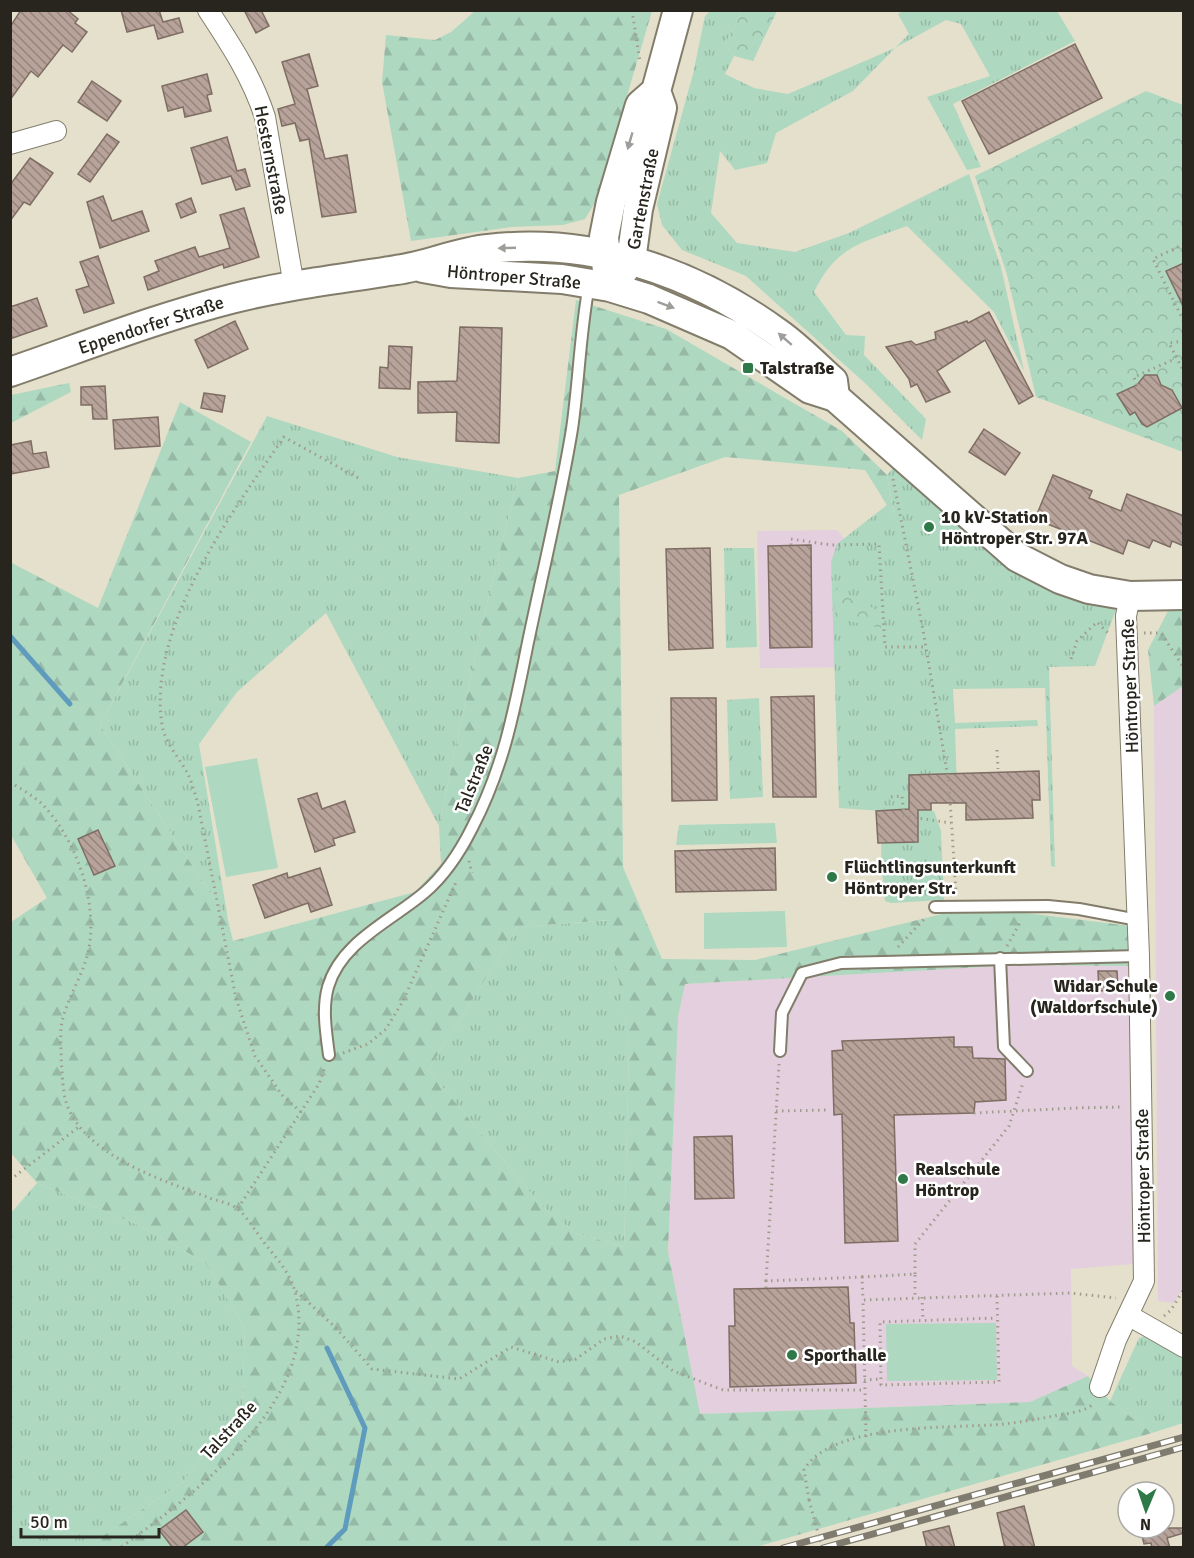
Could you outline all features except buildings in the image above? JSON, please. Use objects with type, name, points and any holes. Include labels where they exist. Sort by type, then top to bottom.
[{"type":"street","name":"Hesternstraße","points":[[208,10],[245,66],[260,101],[294,286]]},
{"type":"street","name":"Gartenstraße","points":[[600,286],[611,202],[640,105],[658,83],[678,10]]},
{"type":"street","name":"Gartenstraße","points":[[600,286],[631,261],[638,208],[662,108],[658,83]]},
{"type":"street","points":[[10,144],[56,131]]},
{"type":"street","name":"Gartenstraße","points":[[566,248],[590,228],[611,202]]},
{"type":"street","name":"Höntroper Straße","points":[[294,286],[418,267],[451,254],[489,248],[566,248],[604,254],[660,268],[702,287],[779,333],[833,381],[835,397]]},
{"type":"street","name":"Höntroper Straße","points":[[418,267],[452,273],[521,275],[600,286],[682,312],[732,335],[810,389],[835,397],[1017,557],[1075,585],[1130,596],[1184,595]]},
{"type":"street","name":"Eppendorfer Straße","points":[[10,372],[219,302],[294,286]]},
{"type":"street","name":"Höntroper Straße","points":[[1100,1387],[1116,1340],[1144,1281],[1139,956],[1126,616],[1130,596]]},
{"type":"street","points":[[1132,1307],[1149,1327],[1184,1347]]},
{"type":"lane","name":"Talstraße","points":[[329,1054],[325,1005],[328,987],[339,966],[350,951],[369,933],[424,893],[456,857],[486,801],[514,717],[572,428],[579,346],[600,286]]},
{"type":"lane","points":[[935,907],[1047,906],[1079,909],[1138,920]]},
{"type":"lane","points":[[780,1051],[783,1013],[802,973],[841,963],[1139,956]]},
{"type":"lane","points":[[1000,958],[1004,1047],[1027,1071]]},
{"type":"path","points":[[632,10],[639,61],[658,83]]},
{"type":"path","points":[[1184,244],[1153,259],[1184,322]]},
{"type":"path","points":[[1178,312],[1184,309]]},
{"type":"path","points":[[1184,341],[1169,343],[1175,359],[1184,372]]},
{"type":"path","points":[[1137,385],[1134,377],[1175,359]]},
{"type":"path","points":[[301,1112],[282,1095],[255,1056],[236,998],[198,804],[189,776],[163,729],[160,702],[169,637],[209,554],[237,504],[284,437],[360,479]]},
{"type":"path","points":[[906,461],[892,477],[926,647],[949,784],[957,908]]},
{"type":"path","points":[[791,545],[791,539],[831,545],[879,544],[885,647],[926,647]]},
{"type":"path","points":[[1071,659],[1077,641],[1097,622],[1110,634]]},
{"type":"path","points":[[1147,633],[1161,633],[1184,668]]},
{"type":"path","points":[[997,750],[998,770]]},
{"type":"path","points":[[10,782],[42,804],[63,830],[86,885],[91,920],[88,952],[61,1028],[65,1099],[80,1126],[115,1158],[148,1175],[238,1208],[319,1084],[329,1054],[337,1055],[368,1044],[386,1029],[404,1001],[454,889],[459,874],[456,857]]},
{"type":"path","points":[[891,797],[902,796],[904,816],[951,823]]},
{"type":"path","points":[[902,943],[924,920]]},
{"type":"path","points":[[1009,942],[1020,924]]},
{"type":"path","points":[[766,1288],[780,1051]]},
{"type":"path","points":[[915,1297],[915,1244],[1009,1126],[1027,1071]]},
{"type":"path","points":[[974,1113],[1142,1106]]},
{"type":"path","points":[[776,1111],[828,1110]]},
{"type":"path","points":[[10,1180],[80,1126]]},
{"type":"path","name":"Talstraße","points":[[120,1548],[168,1513],[253,1433],[274,1404],[290,1371],[299,1343],[295,1290],[284,1267],[238,1208]]},
{"type":"path","points":[[766,1281],[915,1275]]},
{"type":"path","points":[[862,1277],[866,1437]]},
{"type":"path","points":[[1149,1327],[1171,1310],[1184,1288]]},
{"type":"path","points":[[295,1290],[336,1328],[372,1369],[459,1379],[512,1347],[560,1362],[576,1359],[604,1339],[620,1336],[636,1342],[674,1371],[723,1390],[864,1390]]},
{"type":"path","points":[[862,1300],[1070,1293],[1132,1307]]},
{"type":"path","points":[[997,1296],[999,1382],[880,1385],[880,1322],[997,1318]]},
{"type":"path","points":[[922,1297],[923,1320]]},
{"type":"path","points":[[864,1380],[880,1379]]},
{"type":"path","points":[[822,1548],[808,1500],[804,1470],[808,1462],[825,1449],[866,1437],[930,1426],[1002,1424],[1084,1410],[1092,1405],[1100,1387]]},
{"type":"shaded area","points":[[837,530],[845,540],[895,667],[760,668],[757,531]]},
{"type":"shaded area","name":"Widar Schule (Waldorfschule)","points":[[1183,686],[1184,1285],[1174,1303],[1158,1301],[1154,706]]},
{"type":"shaded area","name":"Realschule Höntrop","points":[[1018,965],[1132,966],[1135,1107],[1134,1264],[1071,1269],[1072,1366],[1088,1376],[1030,1402],[700,1414],[668,1251],[678,1017],[685,984]]},
{"type":"green space","points":[[476,10],[652,11],[596,201],[585,219],[563,225],[512,227],[411,241],[382,82],[386,35],[435,40],[451,32]]},
{"type":"green space","points":[[710,11],[742,11],[725,44],[734,56],[725,74],[754,88],[788,94],[895,48],[853,91],[776,133],[767,163],[735,170],[720,151],[711,213],[737,243],[795,252],[849,233],[969,174],[1001,267],[1024,371],[994,312],[907,226],[864,242],[842,255],[832,264],[814,292],[846,335],[865,336],[864,355],[926,419],[922,440],[866,384],[746,276],[682,250],[662,225],[657,204],[693,74],[705,16]]},
{"type":"green space","points":[[742,11],[777,11],[753,61],[734,56],[725,44]]},
{"type":"green space","points":[[903,11],[1057,11],[1075,41],[953,104],[981,167],[967,170],[927,97],[990,76],[961,24],[946,20],[895,48],[909,34],[898,14]]},
{"type":"green space","points":[[1146,91],[1183,105],[1183,452],[1036,397],[1007,275],[975,176]]},
{"type":"green space","points":[[576,300],[666,329],[842,431],[887,475],[894,516],[865,470],[725,457],[619,495],[623,867],[662,959],[755,960],[942,914],[1018,912],[1131,926],[1132,966],[1018,965],[685,984],[678,1017],[668,1251],[700,1414],[1030,1402],[1088,1376],[1110,1401],[1152,1433],[756,1547],[86,1547],[182,1483],[242,1405],[245,1328],[206,1263],[136,1224],[37,1183],[11,1153],[11,922],[47,898],[11,835],[10,562],[98,608],[180,402],[251,442],[100,725],[228,920],[233,941],[415,892],[441,864],[439,826],[481,628],[518,478],[555,471]],"holes":[[[610,920],[629,1049],[624,1247],[575,1233],[540,1204],[428,1070],[518,927]]]},
{"type":"green space","points":[[69,383],[71,392],[11,423],[11,395]]},
{"type":"green space","points":[[267,416],[397,457],[518,478],[481,628],[439,826],[326,613],[237,692],[199,744],[228,920],[100,725]]},
{"type":"green space","points":[[898,462],[1117,607],[1095,666],[1049,667],[1055,867],[1051,866],[1045,688],[953,689],[955,723],[1037,720],[1038,726],[955,729],[957,788],[931,774],[909,775],[909,810],[934,811],[941,831],[944,900],[891,903],[885,901],[881,860],[882,811],[839,808],[831,562],[837,544],[887,505],[894,514],[887,475]]},
{"type":"green space","points":[[724,548],[754,548],[757,647],[726,648]]},
{"type":"green space","points":[[835,587],[882,613],[881,628],[835,618]]},
{"type":"green space","points":[[1183,602],[1183,686],[1154,706],[1148,650],[1172,603]]},
{"type":"green space","points":[[759,698],[763,797],[730,799],[727,700]]},
{"type":"green space","points":[[257,758],[278,868],[226,877],[205,767]]},
{"type":"green space","points":[[775,823],[777,843],[676,845],[679,825]]},
{"type":"green space","points":[[785,911],[787,947],[704,949],[704,913]]},
{"type":"green space","points":[[611,920],[629,1049],[624,1247],[575,1233],[540,1204],[428,1070],[518,927]]},
{"type":"green space","points":[[37,1183],[136,1224],[206,1263],[245,1328],[242,1405],[182,1483],[86,1547],[11,1548],[11,1213]]},
{"type":"green space","points":[[996,1323],[997,1380],[887,1381],[886,1324]]},
{"type":"green space","points":[[1148,1335],[1183,1355],[1183,1423],[1152,1433],[1110,1401],[1139,1338]]},
{"type":"waterway","points":[[10,636],[70,704]]},
{"type":"waterway","points":[[326,1548],[345,1529],[365,1428],[327,1348]]},
{"type":"railway","points":[[783,1548],[1184,1437]]},
{"type":"railway","points":[[823,1548],[1184,1447]]},
{"type":"place","name":"Talstraße","points":[[748,368]]},
{"type":"place","name":"10 kV-Station Höntroper Str. 97A","points":[[929,527]]},
{"type":"place","name":"Flüchtlingsunterkunft Höntroper Str.","points":[[832,877]]},
{"type":"place","name":"Widar Schule (Waldorfschule)","points":[[1170,996]]},
{"type":"place","name":"Realschule Höntrop","points":[[903,1179]]},
{"type":"place","name":"Sporthalle","points":[[792,1355]]}]
